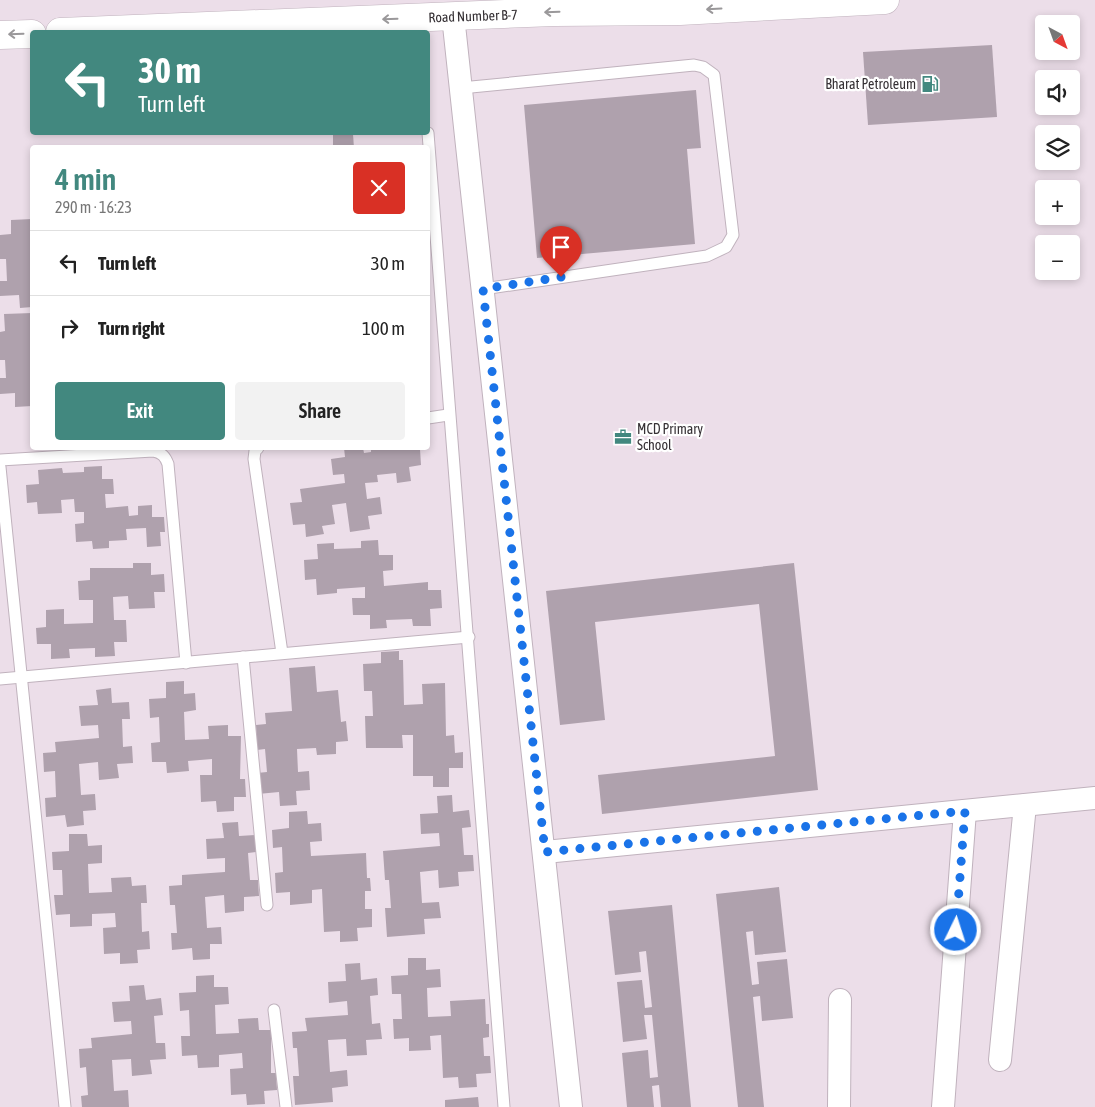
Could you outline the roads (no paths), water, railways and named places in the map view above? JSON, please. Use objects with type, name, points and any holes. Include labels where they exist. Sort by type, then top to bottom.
[{"type":"street","name":"Road Number B-7","points":[[109,30],[680,6],[885,0]]},
{"type":"street","points":[[453,16],[545,852],[571,1107]]},
{"type":"street","points":[[0,35],[30,34]]},
{"type":"street","points":[[545,852],[1095,798]]},
{"type":"street","points":[[1000,1060],[1025,805]]},
{"type":"street","points":[[942,1107],[965,811]]},
{"type":"street","points":[[839,1107],[840,1000]]},
{"type":"lane","points":[[461,88],[694,65],[703,67],[714,75],[733,236],[726,248],[707,256],[483,289]]},
{"type":"lane","points":[[430,161],[448,415],[469,637],[504,1107]]},
{"type":"lane","points":[[430,418],[448,415]]},
{"type":"lane","points":[[0,460],[154,450],[165,456],[168,464],[186,662]]},
{"type":"lane","points":[[256,450],[254,458],[282,654]]},
{"type":"lane","points":[[0,467],[64,1107]]},
{"type":"lane","points":[[0,679],[469,637]]},
{"type":"lane","points":[[243,657],[268,905]]},
{"type":"lane","points":[[274,1010],[286,1107]]},
{"type":"place","name":"Bharat Petroleum","points":[[930,84]]},
{"type":"place","name":"MCD Primary School","points":[[623,437]]}]
